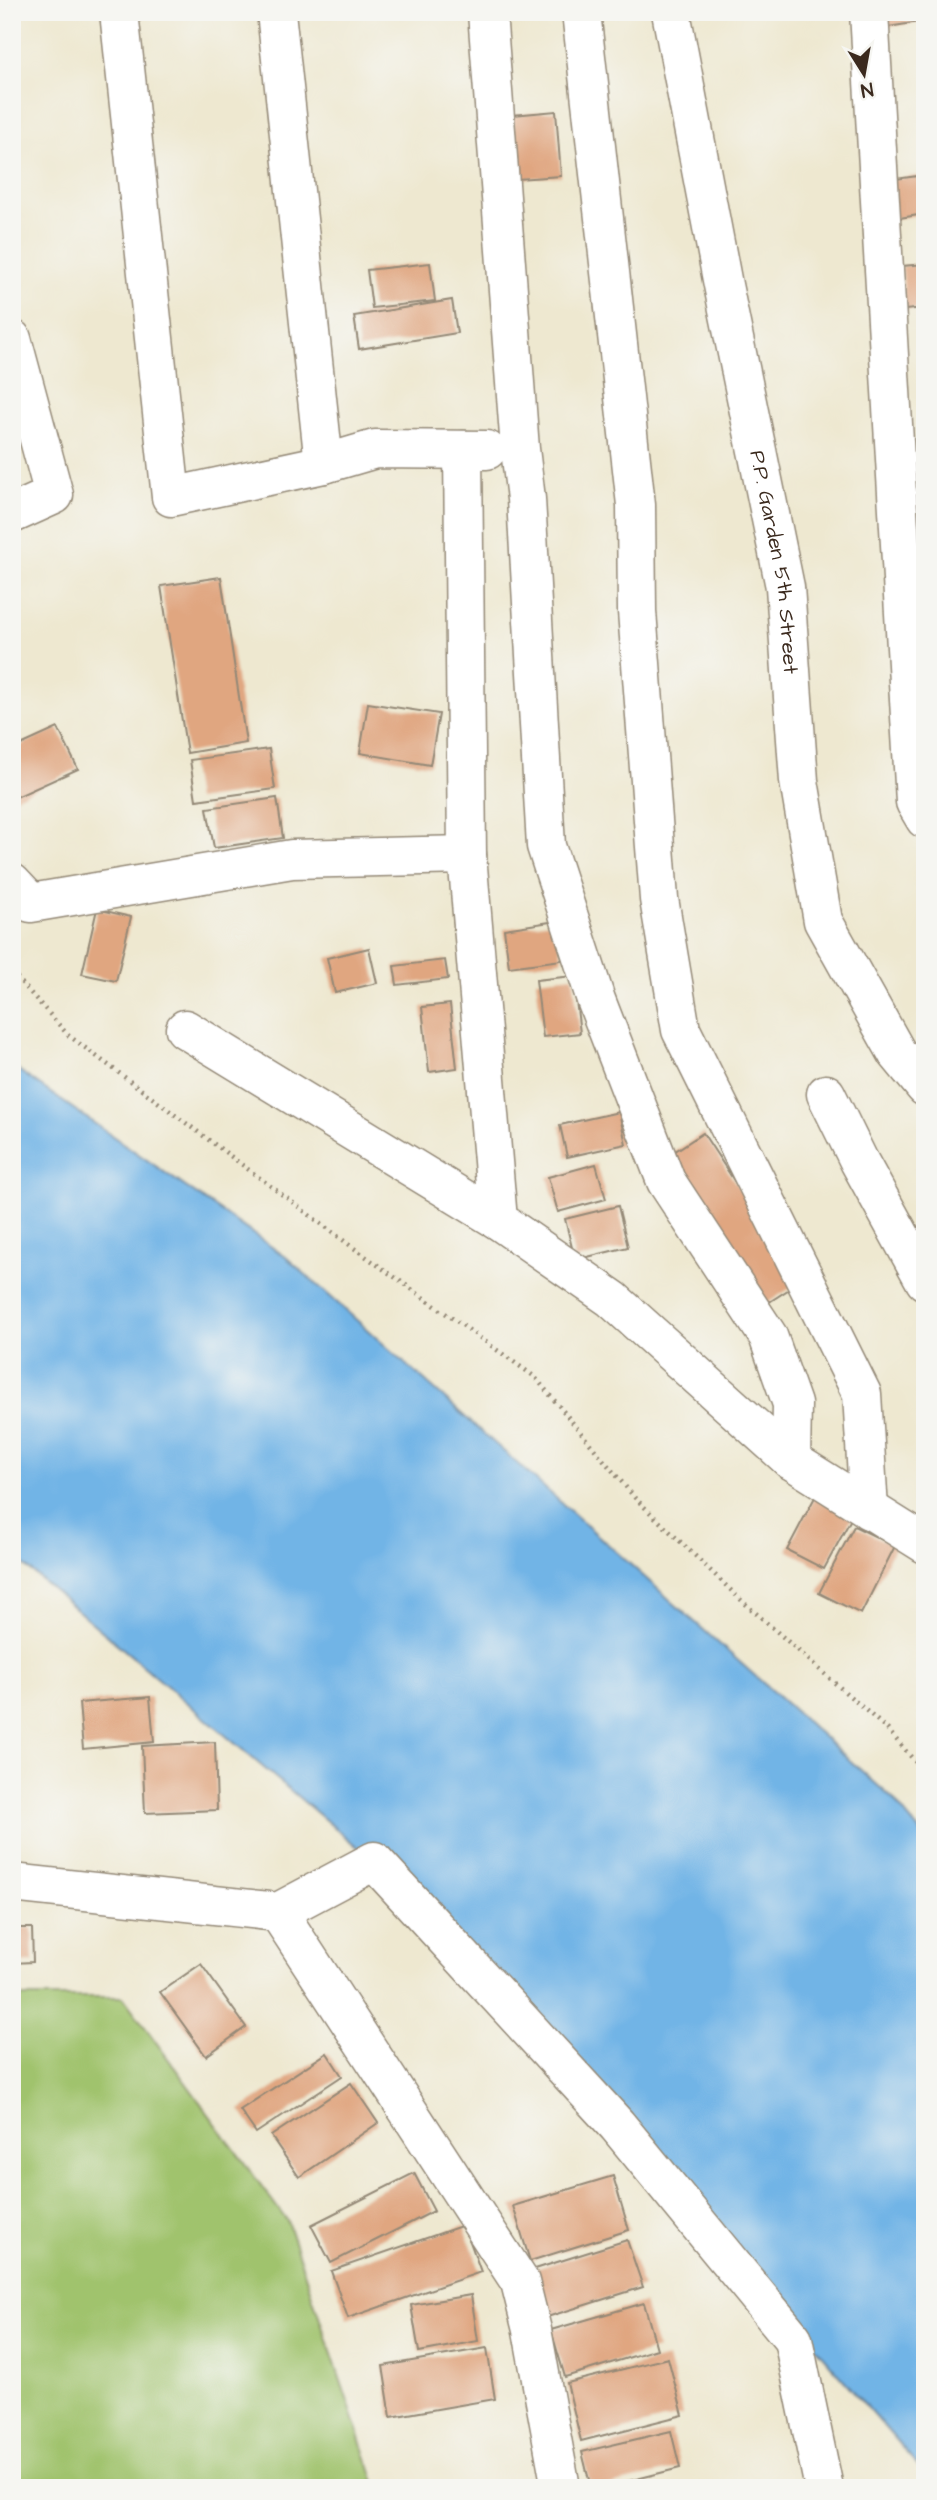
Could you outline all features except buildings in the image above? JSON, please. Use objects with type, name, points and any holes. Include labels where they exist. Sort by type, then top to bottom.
[{"type":"street","points":[[119,12],[171,497],[324,464],[374,449],[520,449]]},
{"type":"street","points":[[276,12],[324,464]]},
{"type":"street","points":[[487,12],[526,499],[546,846],[596,1000],[666,1181],[768,1336],[792,1404],[791,1460]]},
{"type":"street","points":[[582,12],[636,505],[637,611],[659,899],[681,1030],[862,1394],[869,1510]]},
{"type":"street","name":"P.P. Garden 5th Street","points":[[671,12],[785,587],[799,781],[823,920],[897,1053],[925,1087]]},
{"type":"street","points":[[869,12],[915,802],[925,819]]},
{"type":"street","points":[[12,339],[54,495],[12,514]]},
{"type":"street","points":[[463,450],[467,855],[498,1220]]},
{"type":"street","points":[[12,883],[31,903],[292,859],[467,855]]},
{"type":"street","points":[[185,1029],[498,1220],[612,1299],[791,1460],[925,1544]]},
{"type":"street","points":[[826,1094],[859,1161],[925,1281]]},
{"type":"street","points":[[12,1883],[278,1912],[374,1860],[617,2125],[793,2339],[824,2488]]},
{"type":"street","points":[[278,1912],[520,2281],[532,2329],[561,2488]]},
{"type":"path","points":[[12,972],[68,1035],[351,1246],[535,1377],[635,1498],[740,1599],[888,1730],[925,1773]]},
{"type":"green space","points":[[12,1997],[123,1997],[287,2221],[377,2488],[12,2488]]},
{"type":"water","points":[[12,1066],[286,1257],[893,1799],[925,1838],[925,2474],[729,2247],[374,1861],[12,1555]]}]
